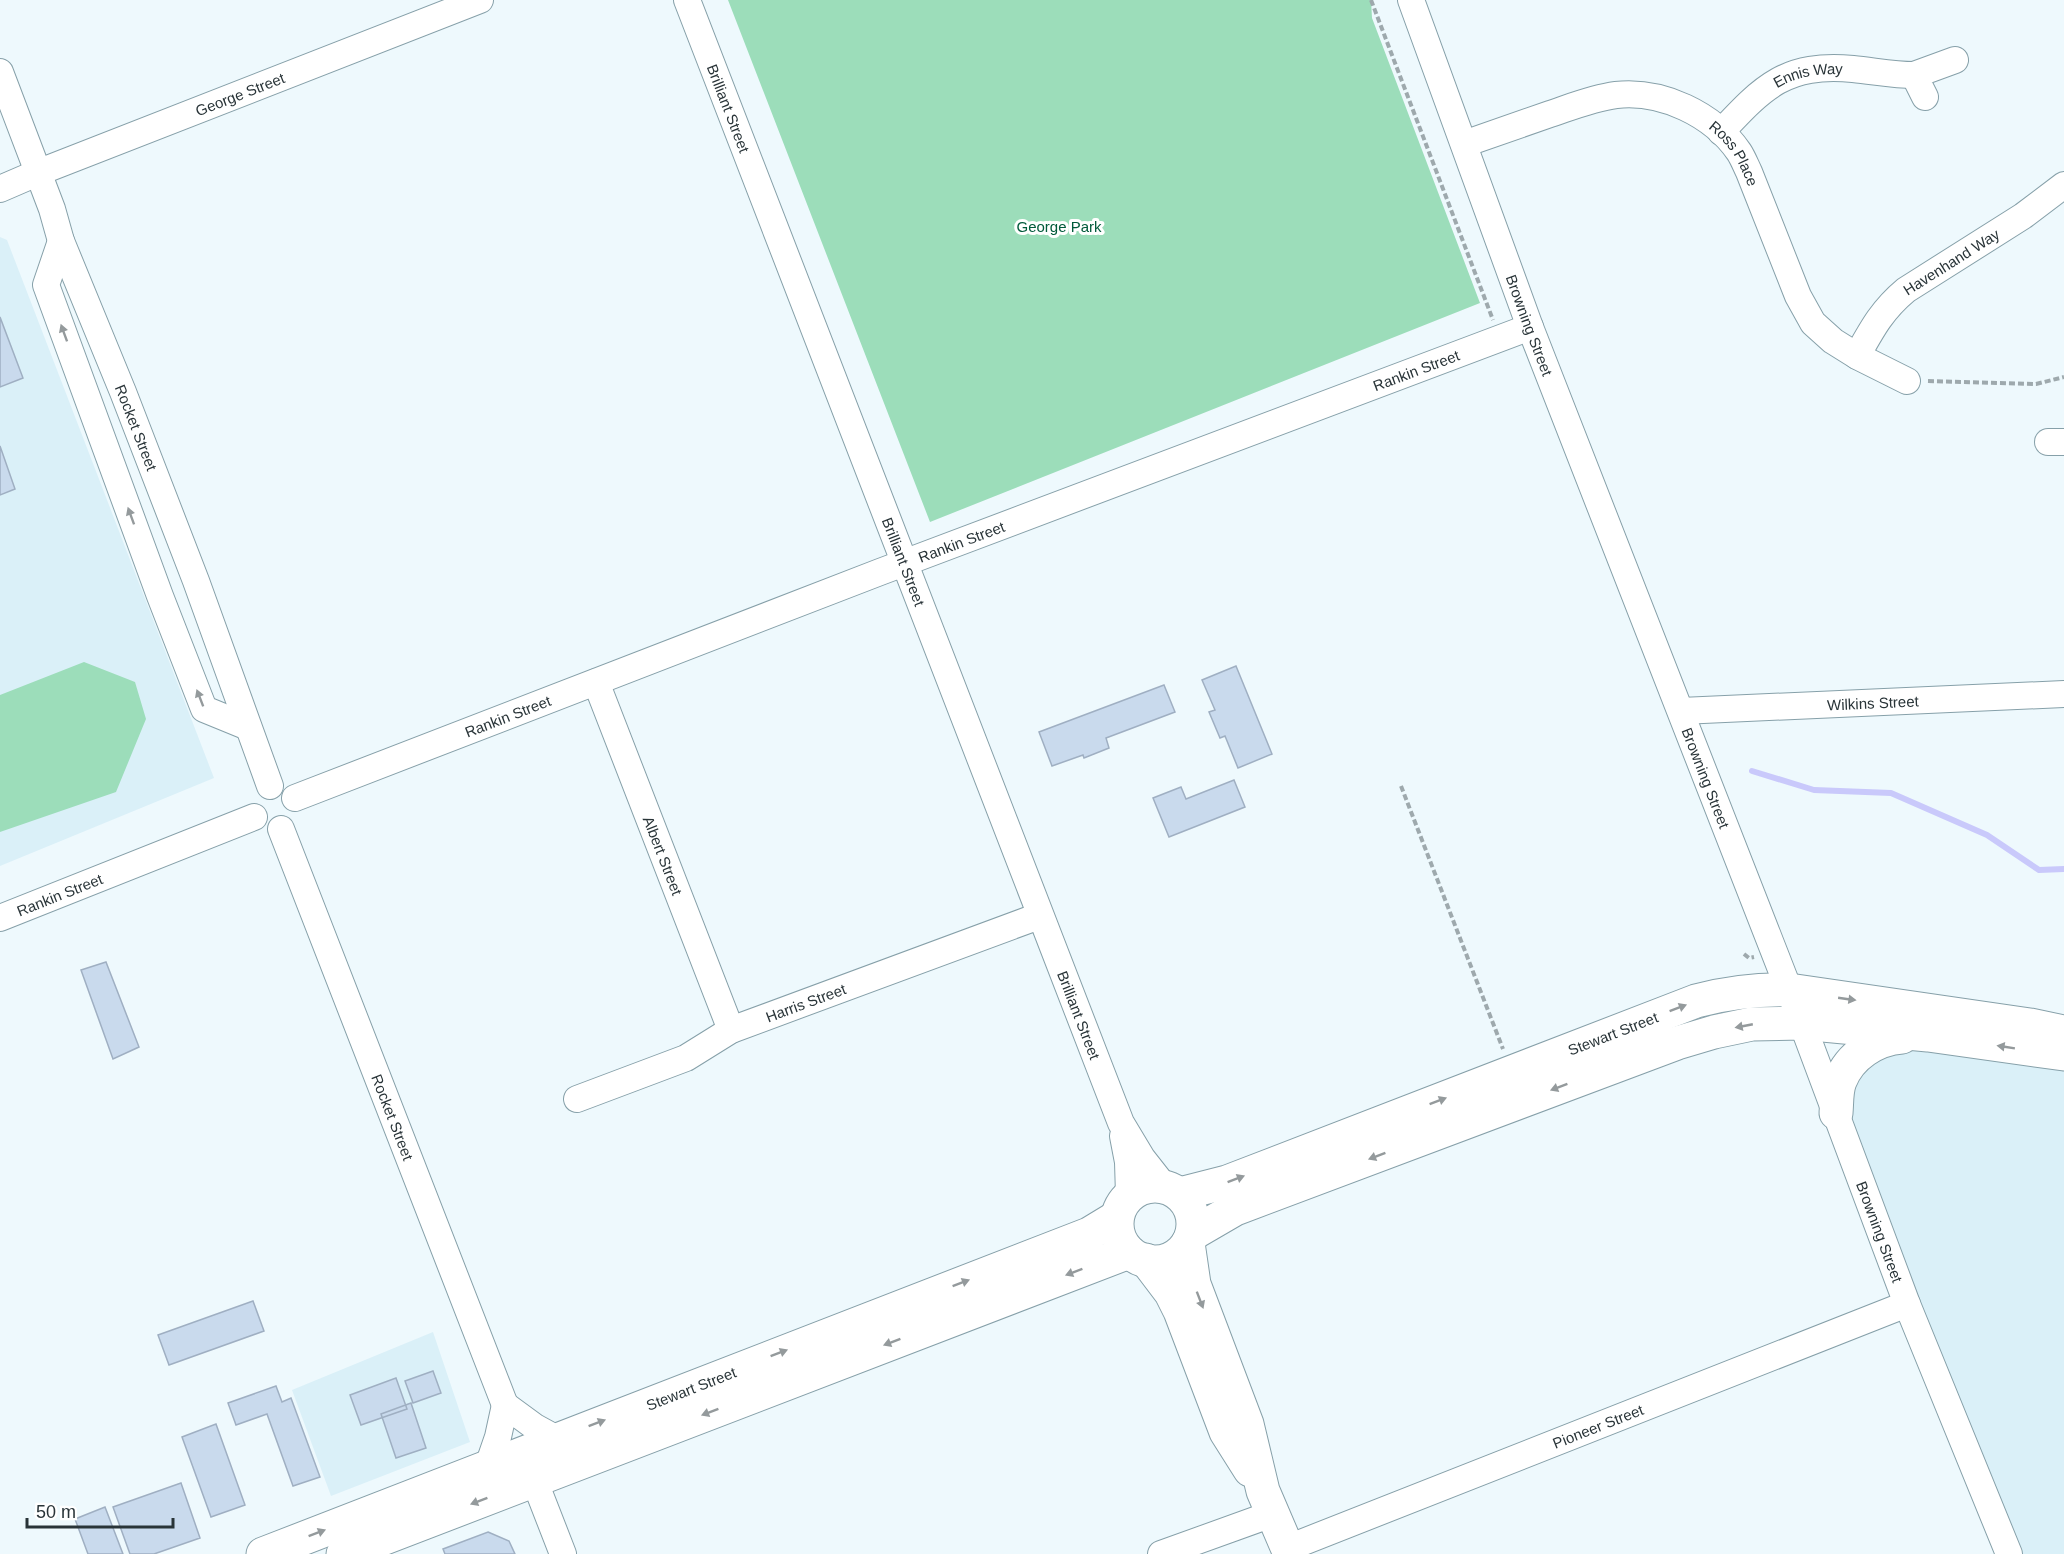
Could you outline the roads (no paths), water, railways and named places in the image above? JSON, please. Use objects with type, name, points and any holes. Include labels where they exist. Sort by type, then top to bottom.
[{"type":"highway","name":"Stewart Street","points":[[1172,1190],[1227,1182],[1696,1001],[1725,993],[1755,989],[1789,990],[2064,1032]]},
{"type":"highway","points":[[1138,1256],[1160,1261],[1170,1259],[1178,1254],[1190,1239],[1235,1209],[1677,1043],[1752,1024],[1802,1023],[1928,1035],[2064,1054]]},
{"type":"highway","points":[[1836,1113],[1840,1080],[1848,1066],[1861,1053],[1888,1040],[1928,1035]]},
{"type":"highway","points":[[1268,1502],[1247,1424],[1194,1284],[1190,1239],[1193,1222],[1191,1211],[1172,1190],[1149,1186],[1139,1189],[1123,1206],[1119,1237],[1171,1293],[1226,1432],[1268,1502],[1289,1551]]},
{"type":"highway","name":"Stewart Street","points":[[263,1554],[488,1466],[529,1466],[557,1439],[1089,1234],[1123,1206]]},
{"type":"highway","name":"Stewart Street","points":[[343,1554],[529,1466],[1138,1256]]},
{"type":"street","name":"George Street","points":[[0,189],[480,0]]},
{"type":"street","name":"Brilliant Street","points":[[687,0],[1120,1123],[1128,1162],[1123,1206]]},
{"type":"street","name":"Browning Street","points":[[1411,0],[1530,327],[1802,1023],[1907,1304],[2009,1554]]},
{"type":"street","name":"Ennis Way","points":[[1721,132],[1756,95],[1776,81],[1801,72],[1826,68],[1920,86],[1955,60]]},
{"type":"street","name":"Rocket Street","points":[[0,72],[52,209],[61,241],[123,392],[196,581],[270,786]]},
{"type":"street","name":"Ross Place","points":[[1464,144],[1587,101],[1617,95],[1647,96],[1677,104],[1702,117],[1721,132],[1740,152],[1798,297],[1813,323],[1833,341],[1857,356],[1907,381]]},
{"type":"street","name":"Havenhand Way","points":[[1857,356],[1879,318],[1889,305],[1906,290],[2023,216],[2064,185]]},
{"type":"street","points":[[61,241],[46,285],[160,596],[204,709],[248,727]]},
{"type":"street","name":"Rankin Street","points":[[295,798],[1530,327]]},
{"type":"street","points":[[160,596],[196,581]]},
{"type":"street","name":"Albert Street","points":[[596,682],[731,1030]]},
{"type":"street","name":"Wilkins Street","points":[[1681,711],[2064,694]]},
{"type":"street","points":[[270,786],[285,788],[295,798],[296,813],[288,826],[281,830],[268,829],[254,817],[252,804],[255,798],[263,788],[270,786]]},
{"type":"street","name":"Rankin Street","points":[[0,918],[254,817]]},
{"type":"street","name":"Rocket Street","points":[[281,830],[505,1405]]},
{"type":"street","name":"Harris Street","points":[[576,1099],[686,1058],[731,1030],[1039,916]]},
{"type":"street","name":"Brilliant Street","points":[[1120,1123],[1142,1158],[1172,1190]]},
{"type":"street","name":"Pioneer Street","points":[[1289,1551],[1907,1304]]},
{"type":"street","points":[[488,1466],[498,1437],[505,1405],[535,1427],[557,1439]]},
{"type":"street","points":[[529,1466],[563,1554]]},
{"type":"street","points":[[1161,1554],[1268,1502]]},
{"type":"waterway","points":[[1752,771],[1814,790],[1891,793],[1987,835],[2039,870],[2064,869]]},
{"type":"park label","name":"George Park","points":[[1059,226]]}]
